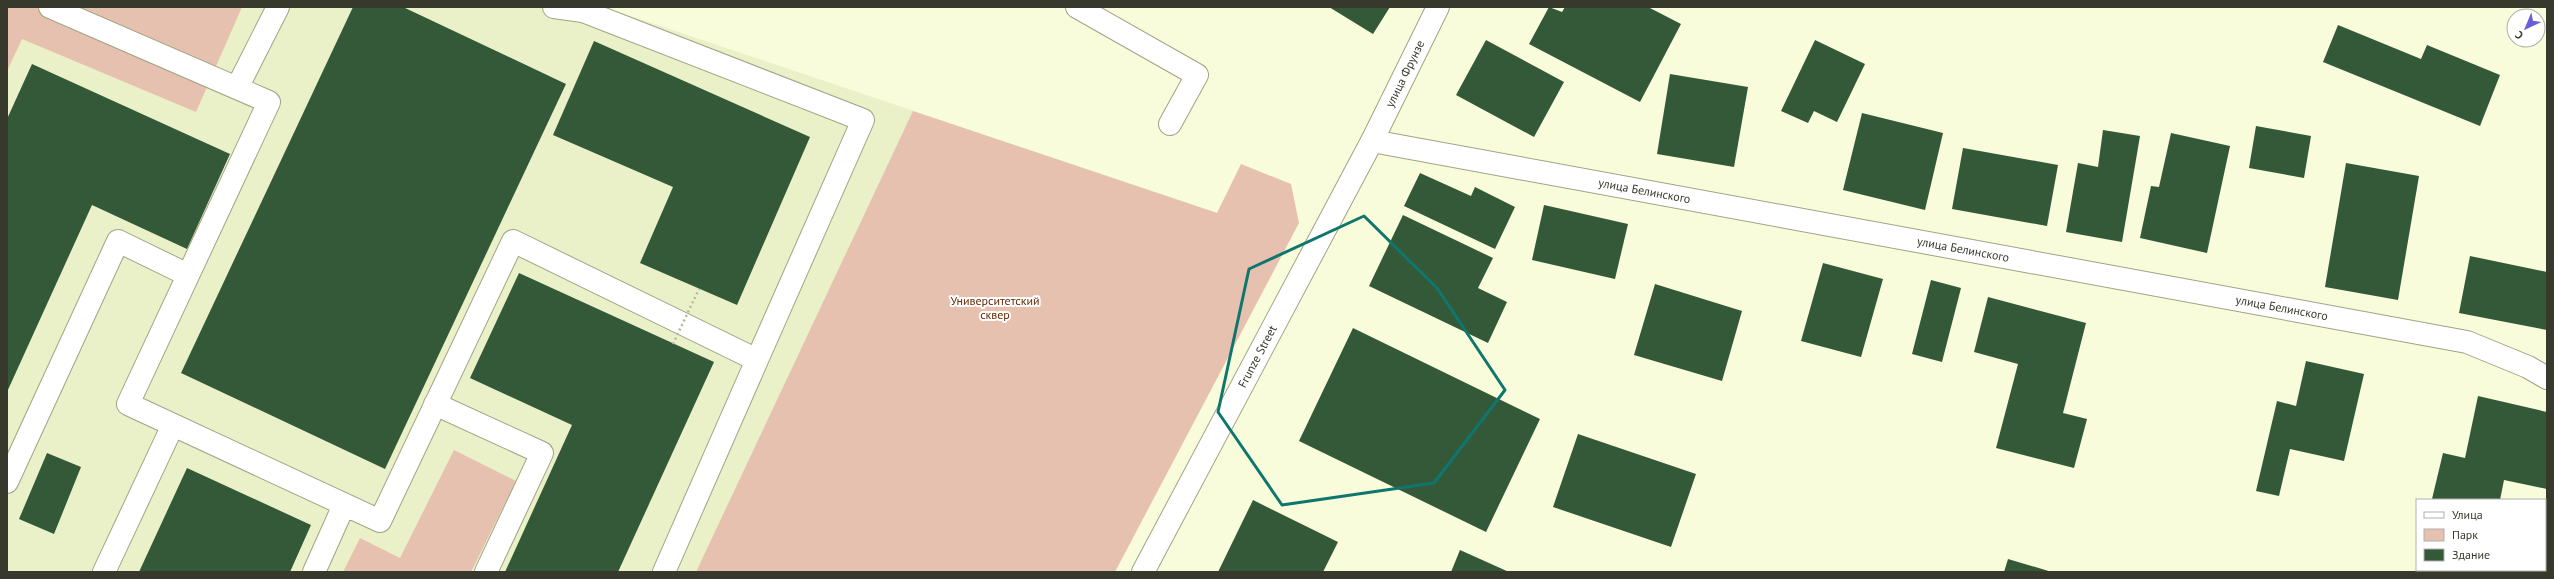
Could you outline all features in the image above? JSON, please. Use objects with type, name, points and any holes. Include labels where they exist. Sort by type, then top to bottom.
[{"type":"street","points":[[50,7],[269,102],[128,404],[380,521],[513,241],[757,360]]},
{"type":"street","points":[[237,88],[278,7]]},
{"type":"street","points":[[554,7],[582,11],[863,120],[664,572]]},
{"type":"street","points":[[1077,7],[1197,75],[1170,124]]},
{"type":"street","name":"улица Фрунзе","points":[[1372,141],[1438,7]]},
{"type":"street","name":"улица Белинского","points":[[1372,141],[2467,342],[2528,368],[2547,378]]},
{"type":"street","name":"Frunze Street","points":[[1143,572],[1372,141]]},
{"type":"street","points":[[7,482],[118,241],[188,275]]},
{"type":"street","points":[[435,404],[542,453],[486,572]]},
{"type":"street","points":[[104,572],[173,425]]},
{"type":"street","points":[[314,572],[344,505]]},
{"type":"path","points":[[673,344],[699,289]]},
{"type":"highlighted area","points":[[1364,216],[1437,288],[1505,390],[1434,483],[1282,505],[1218,412],[1249,269]]},
{"type":"shaded area","points":[[7,7],[604,7],[1218,213],[1040,572],[7,572]]},
{"type":"green space","points":[[7,7],[242,7],[196,112],[22,39],[7,71]]},
{"type":"green space","name":"Университетский сквер","points":[[913,111],[1217,213],[1241,164],[1291,184],[1299,223],[1115,572],[696,572]]},
{"type":"green space","points":[[454,450],[516,481],[471,572],[343,572],[360,538],[400,558]]},
{"type":"building","points":[[353,7],[403,7],[566,84],[385,469],[181,373]]},
{"type":"building","points":[[1329,7],[1390,7],[1373,34]]},
{"type":"building","points":[[1549,7],[1562,12],[1565,7],[1648,7],[1681,24],[1640,102],[1529,44]]},
{"type":"building","points":[[2338,25],[2421,59],[2427,45],[2500,75],[2480,126],[2323,62]]},
{"type":"building","points":[[1486,40],[1564,82],[1534,137],[1456,95]]},
{"type":"building","points":[[1815,40],[1865,64],[1837,122],[1814,111],[1808,123],[1781,111]]},
{"type":"building","points":[[594,41],[810,137],[737,305],[640,263],[673,187],[553,135]]},
{"type":"building","points":[[32,64],[230,154],[187,249],[92,205],[7,392],[7,119]]},
{"type":"building","points":[[1670,74],[1748,87],[1734,167],[1657,154]]},
{"type":"building","points":[[1862,113],[1943,133],[1925,210],[1843,190]]},
{"type":"building","points":[[2256,126],[2311,136],[2304,178],[2249,168]]},
{"type":"building","points":[[2103,130],[2140,136],[2122,242],[2066,232],[2078,163],[2098,167]]},
{"type":"building","points":[[2171,133],[2230,146],[2207,253],[2140,238],[2151,186],[2159,187]]},
{"type":"building","points":[[1963,148],[2058,165],[2047,226],[1952,209]]},
{"type":"building","points":[[2346,163],[2419,176],[2398,300],[2325,287]]},
{"type":"building","points":[[1420,173],[1471,196],[1475,187],[1515,207],[1495,249],[1404,206]]},
{"type":"building","points":[[1544,205],[1628,224],[1615,279],[1532,260]]},
{"type":"building","points":[[1403,215],[1493,258],[1478,288],[1507,302],[1488,343],[1369,286]]},
{"type":"building","points":[[2470,256],[2547,272],[2547,330],[2459,313]]},
{"type":"building","points":[[1823,263],[1883,279],[1861,357],[1801,341]]},
{"type":"building","points":[[519,273],[714,362],[618,572],[505,572],[572,425],[470,378]]},
{"type":"building","points":[[1931,280],[1961,288],[1942,362],[1912,354]]},
{"type":"building","points":[[1655,284],[1742,311],[1722,381],[1634,355]]},
{"type":"building","points":[[1988,297],[2086,323],[2063,413],[2087,419],[2074,468],[1996,448],[2018,364],[1974,352]]},
{"type":"building","points":[[1353,328],[1540,419],[1486,532],[1299,441]]},
{"type":"building","points":[[2306,361],[2364,374],[2344,461],[2290,449],[2279,496],[2256,491],[2277,401],[2296,406]]},
{"type":"building","points":[[2478,396],[2547,412],[2547,489],[2504,480],[2500,499],[2432,499],[2443,453],[2465,458]]},
{"type":"building","points":[[1578,434],[1696,474],[1671,547],[1553,507]]},
{"type":"building","points":[[47,453],[81,467],[54,534],[19,519]]},
{"type":"building","points":[[187,468],[311,525],[290,572],[139,572]]},
{"type":"building","points":[[1253,500],[1338,542],[1323,572],[1218,572]]},
{"type":"building","points":[[1460,550],[1509,572],[1451,572]]},
{"type":"building","points":[[2008,559],[2052,572],[2004,572]]},
{"type":"building","points":[[2502,571],[2505,572],[2447,572]]}]
